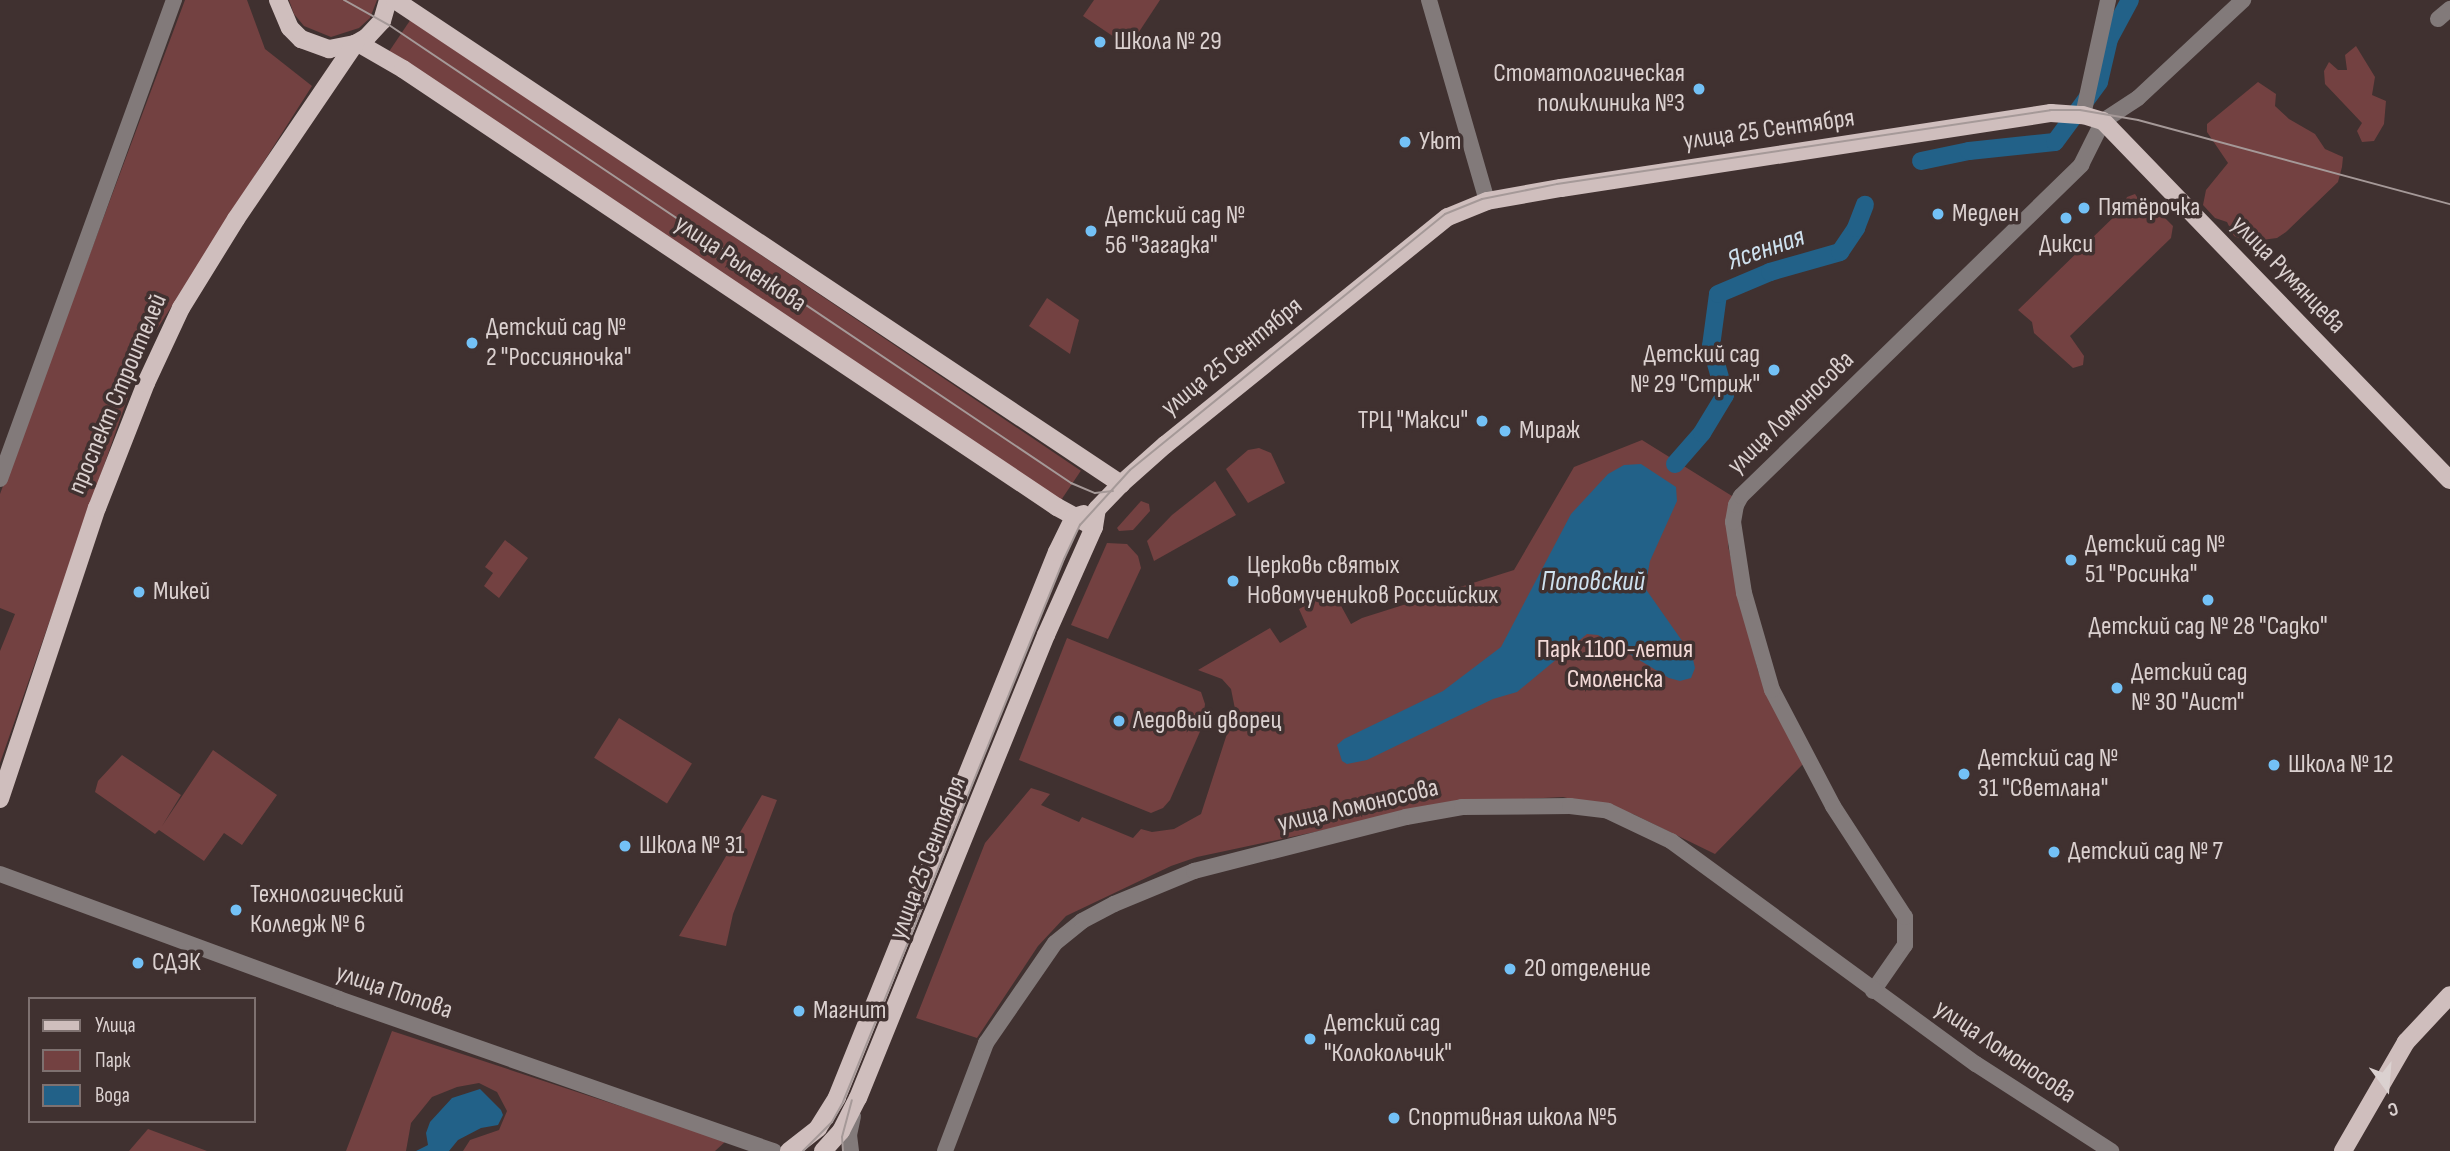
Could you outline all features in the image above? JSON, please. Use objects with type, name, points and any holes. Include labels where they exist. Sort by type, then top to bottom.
[{"type":"main road","points":[[278,0],[290,28],[315,46],[324,58],[325,88]]},
{"type":"main road","name":"проспект Строителей","points":[[0,799],[97,508],[175,320],[236,219],[325,88],[356,44],[382,21],[388,0]]},
{"type":"main road","name":"улица Рыленкова","points":[[395,0],[1121,484]]},
{"type":"main road","points":[[315,46],[342,48],[356,44]]},
{"type":"main road","name":"улица Рыленкова","points":[[356,44],[403,69],[1074,517],[1096,518]]},
{"type":"main road","name":"улица 25 Сентября","points":[[823,1151],[841,1130],[858,1098],[1076,562],[1096,518],[1121,484],[1448,217],[1487,201],[2051,113],[2083,113]]},
{"type":"main road","name":"улица Румянцева","points":[[2083,113],[2103,121],[2450,480]]},
{"type":"main road","points":[[789,1151],[818,1128],[837,1097],[1057,552],[1074,517]]},
{"type":"main road","points":[[2343,1151],[2406,1042],[2450,995]]},
{"type":"street","points":[[0,480],[174,0]]},
{"type":"street","points":[[1429,0],[1487,201]]},
{"type":"street","points":[[2083,113],[2108,0]]},
{"type":"street","points":[[2103,121],[2138,98],[2244,0]]},
{"type":"street","name":"улица Ломоносова","points":[[1873,990],[1905,944],[1905,917],[1833,806],[1772,690],[1744,593],[1733,522],[1736,505],[1741,496],[2081,165],[2103,121]]},
{"type":"street","name":"улица Ломоносова","points":[[945,1151],[986,1043],[1055,943],[1082,921],[1114,904],[1194,871],[1405,817],[1450,808],[1570,806],[1608,811],[1671,841],[1976,1065],[2111,1151]]},
{"type":"street","name":"улица Попова","points":[[0,874],[346,1001],[774,1151]]},
{"type":"street","points":[[851,1151],[849,1135],[858,1098]]},
{"type":"green space","points":[[185,0],[247,0],[265,49],[312,86],[145,348],[0,763],[0,651],[15,614],[0,608],[0,494]]},
{"type":"green space","points":[[289,0],[377,0],[370,18],[359,28],[331,37],[304,26],[294,14]]},
{"type":"green space","points":[[1094,0],[1160,0],[1129,47],[1083,16]]},
{"type":"green space","points":[[411,19],[1081,471],[1058,505],[388,53]]},
{"type":"green space","points":[[2356,46],[2375,77],[2372,95],[2386,101],[2384,124],[2374,141],[2362,142],[2357,131],[2362,123],[2325,84],[2324,71],[2329,62],[2338,70],[2347,70],[2345,55]]},
{"type":"green space","points":[[2258,82],[2276,94],[2275,106],[2289,119],[2315,134],[2325,149],[2343,157],[2338,182],[2286,232],[2277,238],[2247,242],[2234,236],[2227,222],[2215,218],[2203,205],[2206,190],[2228,163],[2207,132],[2207,124]]},
{"type":"green space","points":[[2135,194],[2143,206],[2158,211],[2173,226],[2171,238],[2070,336],[2084,356],[2083,365],[2073,368],[2034,333],[2032,322],[2018,310],[2122,209],[2127,197]]},
{"type":"green space","points":[[1047,298],[1079,320],[1070,354],[1029,326]]},
{"type":"green space","name":"Парк 1100-летия Смоленска","points":[[1642,440],[1732,496],[1728,546],[1758,671],[1804,763],[1715,854],[1633,814],[1563,797],[1464,802],[1404,813],[1197,857],[1171,866],[1066,916],[1038,946],[977,1038],[916,1018],[985,843],[1031,788],[1050,794],[1041,805],[1079,822],[1082,817],[1133,838],[1141,829],[1152,832],[1174,829],[1201,814],[1235,709],[1231,689],[1222,679],[1198,670],[1270,628],[1280,643],[1307,627],[1299,609],[1327,594],[1334,593],[1351,624],[1362,618],[1514,570],[1574,467]]},
{"type":"green space","points":[[1259,448],[1271,453],[1285,483],[1248,503],[1226,469],[1248,450]]},
{"type":"green space","points":[[1215,481],[1236,515],[1154,561],[1147,541],[1172,515]]},
{"type":"green space","points":[[1141,501],[1149,504],[1150,511],[1133,530],[1119,531],[1117,528]]},
{"type":"green space","points":[[505,540],[528,558],[499,598],[484,586],[493,573],[485,567]]},
{"type":"green space","points":[[1107,543],[1127,544],[1138,556],[1141,568],[1108,639],[1071,625]]},
{"type":"green space","name":"Ледовый дворец","points":[[1067,638],[1201,692],[1205,704],[1202,727],[1170,800],[1163,808],[1151,813],[1019,760]]},
{"type":"green space","points":[[619,718],[692,764],[667,803],[594,758]]},
{"type":"green space","points":[[213,750],[277,795],[242,845],[224,833],[204,861],[159,830],[155,834],[95,792],[98,781],[122,755],[181,795],[162,826]]},
{"type":"green space","points":[[762,795],[777,800],[733,914],[726,946],[679,936]]},
{"type":"green space","points":[[392,1031],[726,1141],[715,1151],[463,1151],[470,1140],[499,1130],[507,1111],[497,1092],[479,1083],[457,1087],[432,1097],[411,1123],[406,1151],[346,1151]]},
{"type":"green space","points":[[148,1129],[207,1151],[129,1151]]},
{"type":"water","name":"Поповский","points":[[1641,464],[1676,487],[1677,501],[1650,561],[1645,588],[1692,655],[1695,668],[1691,678],[1680,681],[1669,678],[1598,635],[1587,634],[1517,692],[1493,699],[1367,760],[1347,764],[1342,761],[1337,745],[1344,739],[1443,691],[1501,647],[1571,514],[1608,474],[1624,465]]},
{"type":"water","points":[[480,1089],[501,1110],[503,1115],[498,1125],[481,1128],[458,1140],[449,1151],[416,1151],[428,1145],[426,1133],[430,1122],[452,1098]]},
{"type":"waterway","name":"Ясенная","points":[[1921,161],[1969,151],[2055,142],[2099,82],[2109,39],[2130,0]]},
{"type":"waterway","name":"Ясенная","points":[[1675,464],[1702,433],[1725,395],[1711,346],[1718,294],[1770,272],[1840,252],[1856,228],[1865,205]]},
{"type":"tram line","points":[[344,0],[389,25],[1071,483],[1095,493],[1113,491]]},
{"type":"tram line","points":[[803,1151],[832,1122],[843,1102],[1080,525],[1130,470],[1445,214],[1482,199],[1557,184],[2050,110],[2080,110],[2138,120],[2450,204]]},
{"type":"tram line","points":[[843,1151],[842,1137],[852,1100]]},
{"type":"place","name":"Школа № 29","points":[[1100,42]]},
{"type":"place","name":"Стоматологическая поликлиника №3","points":[[1699,89]]},
{"type":"place","name":"Уют","points":[[1405,142]]},
{"type":"place","name":"Пятёрочка","points":[[2084,208]]},
{"type":"place","name":"Медлен","points":[[1938,214]]},
{"type":"place","name":"Дикси","points":[[2066,218]]},
{"type":"place","name":"Детский сад № 56 \"Загадка\"","points":[[1091,231]]},
{"type":"place","name":"Детский сад № 2 \"Россияночка\"","points":[[472,343]]},
{"type":"place","name":"Детский сад № 29 \"Стриж\"","points":[[1774,370]]},
{"type":"place","name":"ТРЦ \"Макси\"","points":[[1482,421]]},
{"type":"place","name":"Мираж","points":[[1505,431]]},
{"type":"place","name":"Детский сад № 51 \"Росинка\"","points":[[2071,560]]},
{"type":"place","name":"Церковь святых Новомучеников Российских","points":[[1233,581]]},
{"type":"place","name":"Микей","points":[[139,592]]},
{"type":"place","name":"Детский сад № 28 \"Садко\"","points":[[2208,600]]},
{"type":"place","name":"Детский сад № 30 \"Аист\"","points":[[2117,688]]},
{"type":"place","name":"Ледовый дворец","points":[[1119,721]]},
{"type":"place","name":"Школа № 12","points":[[2274,765]]},
{"type":"place","name":"Детский сад № 31 \"Светлана\"","points":[[1964,774]]},
{"type":"place","name":"Школа № 31","points":[[625,846]]},
{"type":"place","name":"Детский сад № 7","points":[[2054,852]]},
{"type":"place","name":"Технологический Колледж № 6","points":[[236,910]]},
{"type":"place","name":"СДЭК","points":[[138,963]]},
{"type":"place","name":"20 отделение","points":[[1510,969]]},
{"type":"place","name":"Магнит","points":[[799,1011]]},
{"type":"place","name":"Детский сад \"Колокольчик\"","points":[[1310,1039]]},
{"type":"place","name":"Спортивная школа №5","points":[[1394,1118]]}]
